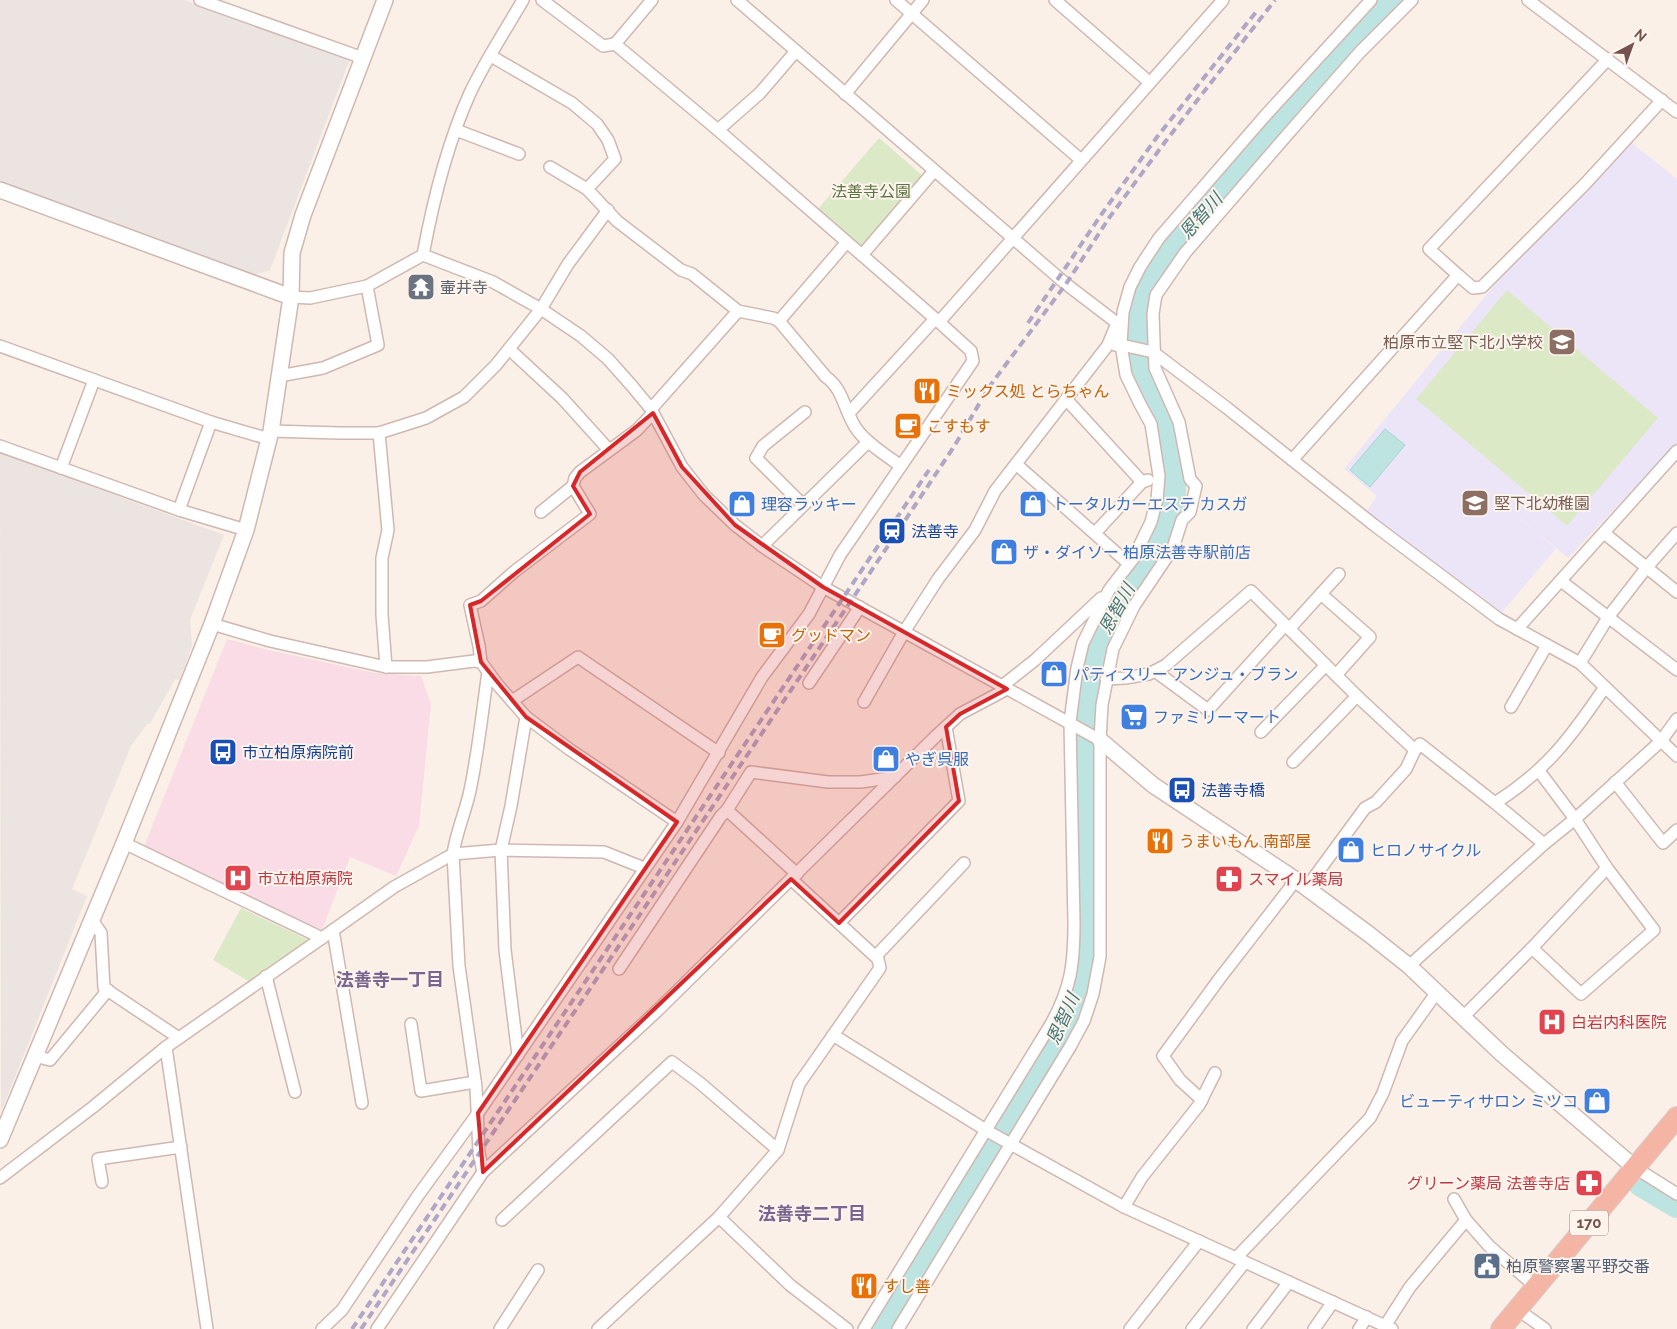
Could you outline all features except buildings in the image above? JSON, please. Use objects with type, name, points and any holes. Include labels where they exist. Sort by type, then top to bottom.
[{"type":"highway","name":"170","points":[[1501,1329],[1677,1116]]},
{"type":"street","points":[[200,0],[363,58]]},
{"type":"street","points":[[0,1140],[124,843],[212,624],[246,530],[270,435],[291,297],[292,252],[303,215],[385,0]]},
{"type":"street","points":[[0,190],[291,297],[310,298],[367,286],[423,255],[430,220],[456,130],[470,93],[523,0]]},
{"type":"street","points":[[542,0],[603,46],[615,44],[652,0]]},
{"type":"street","points":[[737,0],[1066,284],[1117,323]]},
{"type":"street","points":[[896,0],[1081,160]]},
{"type":"street","points":[[844,94],[923,0]]},
{"type":"street","points":[[1055,0],[1150,82]]},
{"type":"street","points":[[864,702],[904,632],[938,579],[975,530],[995,491],[1108,345],[1123,312],[1130,287],[1140,267],[1159,238],[1264,117],[1371,0]]},
{"type":"street","points":[[898,1329],[1070,1047],[1084,1021],[1094,994],[1100,957],[1098,738],[1106,679],[1113,649],[1122,628],[1172,548],[1182,520],[1190,512],[1196,486],[1190,479],[1179,422],[1155,368],[1153,314],[1156,295],[1185,253],[1360,52],[1412,0]]},
{"type":"street","points":[[1528,0],[1677,112]]},
{"type":"street","points":[[849,413],[1013,238],[1219,1]]},
{"type":"street","points":[[322,1329],[342,1310],[677,822],[762,677],[809,614],[840,555],[973,361],[971,351],[718,130],[615,44]]},
{"type":"street","points":[[718,130],[760,93],[796,51]]},
{"type":"street","points":[[491,56],[572,103],[597,124],[608,140],[615,159],[587,190]]},
{"type":"street","points":[[1608,59],[1429,249],[1473,288],[1482,287],[1585,184],[1662,100]]},
{"type":"street","points":[[456,130],[519,154]]},
{"type":"street","points":[[550,168],[587,190],[618,221],[681,270],[692,274],[738,311],[779,321],[826,377],[834,382],[857,430],[868,442],[901,466]]},
{"type":"street","points":[[862,255],[934,170]]},
{"type":"street","points":[[0,346],[211,422],[270,435],[379,433],[426,418],[464,397],[496,365],[541,310],[568,264],[608,210]]},
{"type":"street","points":[[779,321],[847,242]]},
{"type":"street","points":[[423,255],[493,282],[541,310],[580,336],[608,359],[652,411],[682,467],[704,494],[735,525],[762,546],[822,587],[1098,738],[1153,785],[1349,917],[1409,966],[1502,1054],[1634,1167],[1677,1194]]},
{"type":"street","points":[[1292,460],[1458,276]]},
{"type":"street","points":[[279,376],[323,368],[378,344],[367,286]]},
{"type":"street","points":[[541,512],[573,486],[575,478],[580,472],[637,430],[738,311]]},
{"type":"street","points":[[377,1329],[483,1172],[658,1011],[946,727],[960,714],[1004,687],[1042,654],[1109,590],[1129,564],[1143,542],[1151,522],[1157,499],[1159,476],[1151,424],[1126,375],[1123,312]]},
{"type":"street","points":[[1108,345],[1153,352],[1381,531],[1499,619],[1580,663],[1677,756]]},
{"type":"street","points":[[509,349],[562,398],[609,450]]},
{"type":"street","points":[[61,468],[94,380]]},
{"type":"street","points":[[1066,399],[1142,482]]},
{"type":"street","points":[[803,505],[756,458],[763,446],[805,412]]},
{"type":"street","points":[[179,510],[211,422]]},
{"type":"street","points":[[379,433],[388,530],[382,558],[382,615],[386,667]]},
{"type":"street","points":[[762,546],[868,442]]},
{"type":"street","points":[[0,446],[179,510],[246,530]]},
{"type":"street","points":[[1517,629],[1677,451]]},
{"type":"street","points":[[1016,464],[1129,564]]},
{"type":"street","points":[[1095,534],[1142,482],[1159,476]]},
{"type":"street","points":[[573,486],[590,514],[515,571],[481,601],[470,605],[481,662],[526,717],[569,749],[677,822]]},
{"type":"street","points":[[1604,533],[1677,592]]},
{"type":"street","points":[[1580,663],[1609,616],[1647,567],[1677,533]]},
{"type":"street","points":[[1155,671],[1208,710],[1339,574]]},
{"type":"street","points":[[1561,581],[1677,670]]},
{"type":"street","points":[[864,1329],[987,1131],[1062,1003],[1070,978],[1074,954],[1073,724],[1077,668],[1084,642],[1109,590]]},
{"type":"street","points":[[1106,679],[1149,674],[1166,665],[1251,591],[1357,696],[1415,750]]},
{"type":"street","points":[[1321,594],[1370,637],[1336,675]]},
{"type":"street","points":[[809,683],[860,607]]},
{"type":"street","points":[[212,624],[270,641],[386,667],[427,667],[474,661],[481,662]]},
{"type":"street","points":[[1511,707],[1547,645]]},
{"type":"street","points":[[512,701],[578,658],[719,753]]},
{"type":"street","points":[[1261,732],[1326,665]]},
{"type":"street","points":[[483,1172],[479,1153],[475,1082],[459,966],[453,854],[476,755],[488,672]]},
{"type":"street","points":[[1495,803],[1539,771],[1556,754],[1578,728],[1605,687]]},
{"type":"street","points":[[1293,762],[1357,696]]},
{"type":"street","points":[[518,1054],[506,950],[501,850],[511,806],[526,717]]},
{"type":"street","points":[[1409,966],[1661,740],[1677,719]]},
{"type":"street","points":[[839,923],[959,801],[946,727]]},
{"type":"street","points":[[1202,1100],[1180,1080],[1163,1056],[1220,978],[1365,808],[1376,802],[1406,769],[1420,744],[1544,844]]},
{"type":"street","points":[[1532,948],[1580,994],[1654,930],[1607,868],[1575,819],[1539,771]]},
{"type":"street","points":[[619,969],[752,772],[828,782],[861,782],[895,777]]},
{"type":"street","points":[[1615,782],[1663,844],[1677,830]]},
{"type":"street","points":[[598,1329],[719,1217],[778,1150],[800,1084],[880,968],[876,956],[839,923],[727,810]]},
{"type":"street","points":[[124,843],[322,938]]},
{"type":"street","points":[[0,1178],[93,1107],[166,1047],[394,887],[453,854],[501,850],[604,852],[644,868]]},
{"type":"street","points":[[876,956],[964,863]]},
{"type":"street","points":[[1462,1017],[1532,948],[1607,868]]},
{"type":"street","points":[[92,920],[101,933],[104,988],[179,1038]]},
{"type":"street","points":[[333,930],[362,1103]]},
{"type":"street","points":[[266,976],[296,1092]]},
{"type":"street","points":[[35,1056],[50,1060],[108,990]]},
{"type":"street","points":[[1192,1329],[1241,1260],[1370,1118],[1383,1093],[1402,1041],[1437,992]]},
{"type":"street","points":[[411,1024],[421,1091],[475,1082]]},
{"type":"street","points":[[833,1035],[987,1131],[1124,1206],[1389,1328],[1410,1287],[1466,1220]]},
{"type":"street","points":[[166,1047],[207,1329]]},
{"type":"street","points":[[502,1220],[672,1062],[700,1083],[778,1150]]},
{"type":"street","points":[[1124,1206],[1142,1177],[1202,1100],[1215,1073]]},
{"type":"street","points":[[102,1182],[98,1159],[181,1147]]},
{"type":"street","points":[[1454,1199],[1466,1220],[1489,1246],[1535,1286]]},
{"type":"street","points":[[719,1217],[790,1285],[847,1329]]},
{"type":"street","points":[[1130,1329],[1198,1240]]},
{"type":"street","points":[[500,1329],[538,1270]]},
{"type":"street","points":[[1254,1329],[1290,1282]]},
{"type":"street","points":[[1314,1329],[1333,1302]]},
{"type":"street","points":[[1517,1309],[1545,1329]]},
{"type":"street","points":[[1359,1329],[1367,1317]]},
{"type":"highlighted area","points":[[653,413],[682,467],[735,525],[823,587],[1007,689],[960,714],[946,727],[959,801],[839,923],[791,879],[483,1172],[478,1113],[677,822],[526,717],[481,662],[470,605],[481,601],[590,514],[573,486],[580,472]]},
{"type":"shaded area","points":[[0,0],[184,0],[350,59],[270,270],[254,275],[0,183]]},
{"type":"shaded area","name":"柏原市立堅下北小学校","points":[[1632,143],[1677,179],[1677,443],[1568,558],[1511,511],[1556,549],[1502,612],[1366,512],[1377,496],[1344,469],[1500,278]]},
{"type":"shaded area","points":[[0,453],[224,535],[190,620],[192,645],[180,680],[175,679],[150,724],[147,724],[131,746],[72,889],[87,896],[1,1112]]},
{"type":"shaded area","points":[[227,639],[268,650],[375,673],[421,676],[431,704],[419,826],[396,876],[350,857],[322,930],[143,849]]},
{"type":"green space","name":"法善寺公園","points":[[879,138],[923,176],[862,247],[818,209]]},
{"type":"green space","points":[[1507,290],[1658,418],[1567,526],[1416,399]]},
{"type":"green space","points":[[241,908],[311,941],[250,982],[213,960]]},
{"type":"water","points":[[1385,429],[1405,445],[1370,487],[1350,470]]},
{"type":"waterway","name":"恩智川","points":[[877,1329],[1059,1035],[1072,1006],[1080,978],[1084,944],[1086,752],[1089,677],[1102,632],[1163,530],[1172,496],[1173,457],[1163,417],[1144,380],[1136,340],[1136,311],[1148,284],[1169,253],[1257,150],[1391,0]]},
{"type":"waterway","points":[[1642,1183],[1677,1204]]},
{"type":"railway","points":[[361,1329],[896,534],[955,445],[989,387],[1066,284],[1109,218],[1165,142],[1275,0]]},
{"type":"railway","points":[[1028,323],[1101,215],[1157,137],[1256,12]]},
{"type":"railway","points":[[352,1329],[929,470]]},
{"type":"place","name":"壷井寺","points":[[421,287]]},
{"type":"place","name":"柏原市立堅下北小学校","points":[[1562,342]]},
{"type":"place","name":"ミックス処 とらちゃん","points":[[927,391]]},
{"type":"place","name":"こすもす","points":[[908,426]]},
{"type":"place","name":"堅下北幼稚園","points":[[1475,503]]},
{"type":"place","name":"理容ラッキー","points":[[742,504]]},
{"type":"place","name":"トータルカーエステ カスガ","points":[[1033,504]]},
{"type":"place","name":"法善寺","points":[[892,531]]},
{"type":"place","name":"ザ・ダイソー 柏原法善寺駅前店","points":[[1004,552]]},
{"type":"place","name":"グッドマン","points":[[772,635]]},
{"type":"place","name":"パティスリー アンジュ・ブラン","points":[[1054,674]]},
{"type":"place","name":"ファミリーマート","points":[[1134,717]]},
{"type":"place","name":"市立柏原病院前","points":[[223,752]]},
{"type":"place","name":"やぎ呉服","points":[[886,759]]},
{"type":"place","name":"法善寺橋","points":[[1182,790]]},
{"type":"place","name":"うまいもん 南部屋","points":[[1160,841]]},
{"type":"place","name":"ヒロノサイクル","points":[[1351,850]]},
{"type":"place","name":"市立柏原病院","points":[[238,878]]},
{"type":"place","name":"スマイル薬局","points":[[1229,879]]},
{"type":"place","name":"白岩内科医院","points":[[1552,1022]]},
{"type":"place","name":"ビューティサロン ミツコ","points":[[1597,1101]]},
{"type":"place","name":"グリーン薬局 法善寺店","points":[[1589,1183]]},
{"type":"place","name":"柏原警察署平野交番","points":[[1487,1266]]},
{"type":"place","name":"すし善","points":[[864,1286]]},
{"type":"district","name":"法善寺一丁目","points":[[390,980]]},
{"type":"district","name":"法善寺二丁目","points":[[812,1214]]}]
